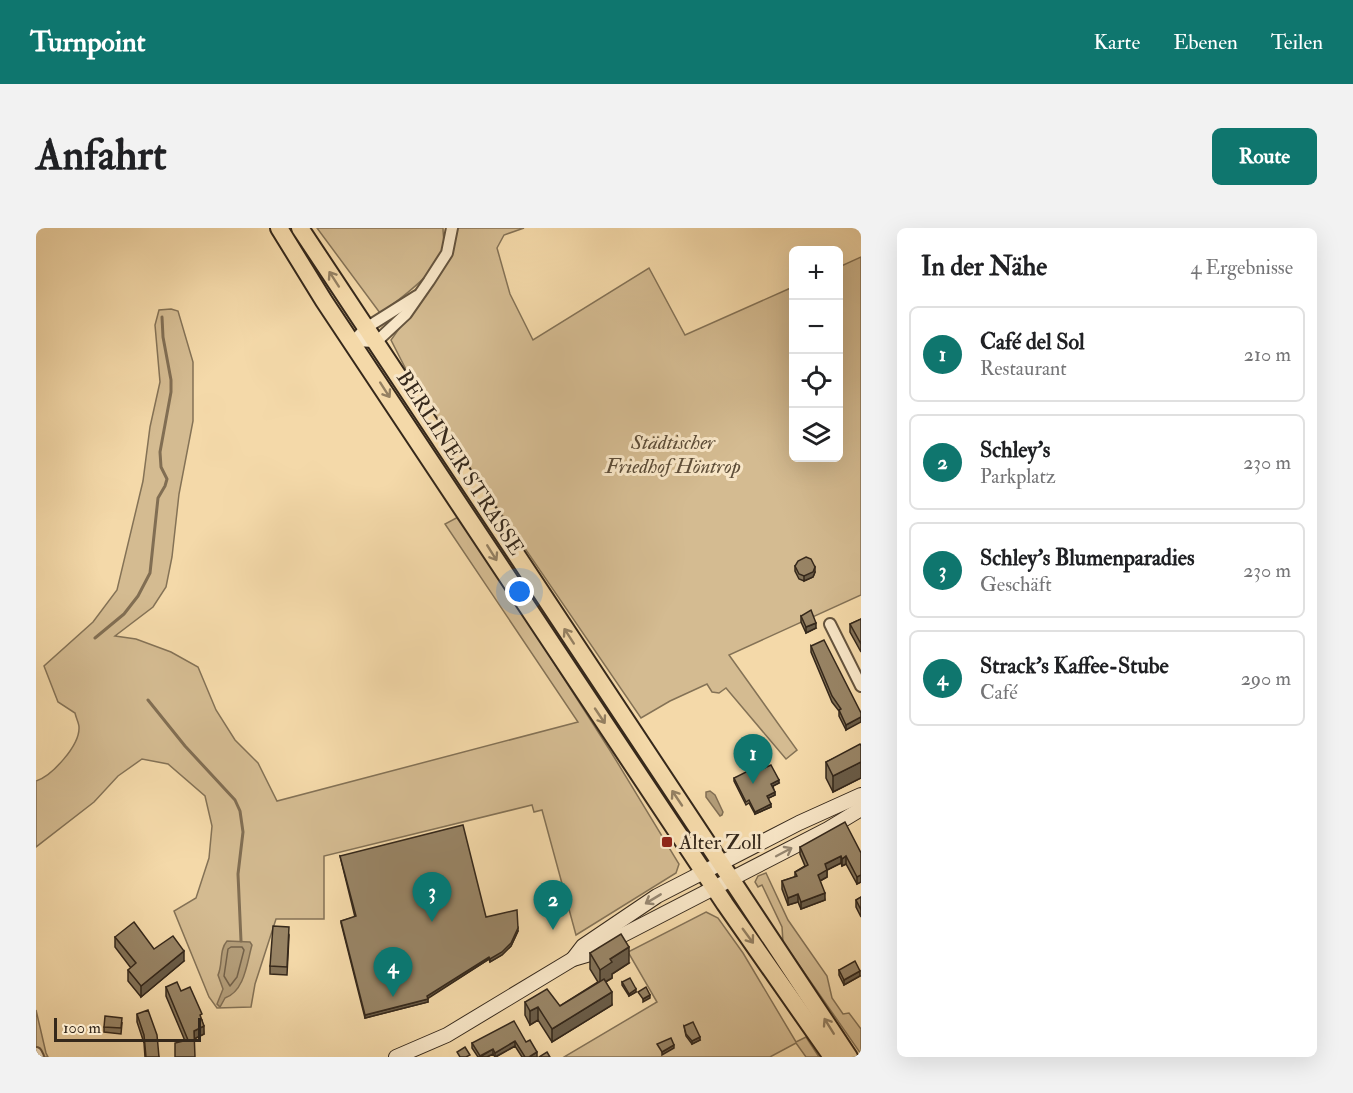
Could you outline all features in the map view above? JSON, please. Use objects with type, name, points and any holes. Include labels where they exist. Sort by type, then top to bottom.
[{"type":"main road","name":"BERLINER STRASSE","points":[[279,228],[324,301],[704,872],[832,1057]]},
{"type":"main road","name":"BERLINER STRASSE","points":[[300,228],[849,1057]]},
{"type":"main road","points":[[573,959],[583,946],[638,908],[704,872],[857,808]]},
{"type":"main road","points":[[396,1057],[447,1035],[573,959],[590,954],[732,879],[857,808]]},
{"type":"street","points":[[353,342],[376,342],[406,314],[447,253],[452,228]]},
{"type":"street","points":[[353,342],[366,328],[420,294]]},
{"type":"street","points":[[830,624],[861,686]]},
{"type":"street","points":[[36,1053],[38,1057]]},
{"type":"green space","points":[[317,228],[443,228],[444,249],[440,259],[425,277],[380,313]]},
{"type":"green space","name":"Städtischer Friedhof Höntrop","points":[[453,228],[524,228],[504,235],[497,248],[510,294],[533,340],[649,268],[685,335],[789,289],[789,462],[843,462],[843,265],[861,257],[861,595],[729,655],[797,750],[786,759],[726,688],[719,693],[712,692],[707,684],[670,701],[641,718],[416,389],[391,340],[418,302]]},
{"type":"green space","points":[[159,310],[178,311],[193,362],[193,421],[179,494],[172,557],[166,587],[153,607],[115,636],[136,639],[171,652],[198,667],[216,710],[235,740],[258,763],[277,801],[578,722],[445,524],[460,516],[611,752],[679,864],[676,873],[576,935],[542,810],[534,812],[532,805],[324,856],[324,919],[276,919],[255,984],[251,1007],[217,1008],[209,997],[174,911],[196,898],[209,858],[212,826],[205,796],[168,764],[142,759],[118,776],[94,802],[36,847],[36,781],[50,773],[64,759],[75,742],[79,727],[75,713],[58,702],[44,666],[93,622],[117,590],[143,481],[150,427],[160,382],[155,325]]},
{"type":"green space","points":[[766,873],[788,920],[827,976],[832,998],[843,1014],[849,1013],[861,1029],[861,1054],[783,942],[782,927],[762,885],[758,887],[755,882],[758,876]]},
{"type":"green space","points":[[706,912],[718,918],[743,953],[796,1042],[806,1037],[819,1057],[806,1057],[796,1043],[770,1057],[564,1057],[657,1002],[628,952]]},
{"type":"green space","points":[[36,1010],[48,1057],[43,1057],[36,1049]]},
{"type":"water","points":[[710,791],[715,795],[723,812],[720,816],[706,797],[706,792]]},
{"type":"water","points":[[227,941],[250,942],[252,945],[241,983],[232,994],[225,998],[220,1007],[217,1004],[223,989],[218,975],[223,949]]},
{"type":"building","points":[[806,557],[811,559],[815,567],[813,572],[804,576],[799,574],[795,566],[798,561]]},
{"type":"building","points":[[811,610],[816,623],[806,627],[801,616]]},
{"type":"building","points":[[861,619],[861,644],[850,624]]},
{"type":"building","points":[[824,640],[861,713],[861,717],[846,725],[839,710],[841,709],[832,696],[811,646]]},
{"type":"building","points":[[860,744],[861,762],[833,776],[826,762]]},
{"type":"building","points":[[771,765],[779,780],[771,784],[775,792],[767,796],[771,804],[755,812],[749,800],[746,802],[734,778],[758,766],[760,770]]},
{"type":"building","points":[[845,822],[861,853],[861,875],[857,877],[846,856],[842,859],[841,856],[825,864],[827,870],[818,875],[825,893],[801,902],[798,894],[788,898],[782,881],[797,876],[795,872],[808,865],[800,847]]},
{"type":"building","points":[[463,825],[486,917],[517,910],[518,928],[511,943],[502,952],[490,959],[489,957],[427,996],[428,999],[365,1015],[341,921],[356,916],[340,856]]},
{"type":"building","points":[[861,897],[861,910],[856,900]]},
{"type":"building","points":[[134,922],[154,949],[173,936],[184,951],[141,986],[128,970],[136,963],[115,937]]},
{"type":"building","points":[[273,926],[289,927],[287,967],[270,966]]},
{"type":"building","points":[[621,934],[629,947],[610,959],[612,962],[600,970],[590,953]]},
{"type":"building","points":[[855,961],[860,971],[844,980],[839,970]]},
{"type":"building","points":[[630,978],[636,989],[629,994],[622,982]]},
{"type":"building","points":[[604,979],[612,992],[552,1029],[538,1007],[530,1011],[525,1002],[547,989],[560,1006]]},
{"type":"building","points":[[177,982],[181,991],[190,987],[202,1014],[200,1015],[204,1026],[194,1031],[195,1057],[175,1057],[175,1043],[188,1040],[166,987]]},
{"type":"building","points":[[646,987],[650,995],[643,999],[638,992]]},
{"type":"building","points":[[148,1010],[157,1035],[159,1057],[146,1057],[144,1035],[137,1014]]},
{"type":"building","points":[[105,1016],[122,1018],[121,1028],[104,1027]]},
{"type":"building","points":[[514,1021],[526,1042],[530,1040],[537,1052],[525,1057],[515,1041],[495,1053],[493,1049],[480,1056],[472,1043]]},
{"type":"building","points":[[693,1022],[700,1037],[692,1041],[686,1034],[684,1026]]},
{"type":"building","points":[[671,1038],[674,1045],[662,1052],[657,1044]]},
{"type":"building","points":[[465,1047],[470,1055],[460,1057],[457,1052]]},
{"type":"building","points":[[547,1052],[550,1057],[539,1057]]},
{"type":"waterway","points":[[95,638],[124,614],[138,596],[150,573],[158,498],[167,479],[161,467],[160,452],[171,392],[171,380],[163,337],[162,317]]},
{"type":"waterway","points":[[148,700],[185,746],[235,800],[240,811],[243,832],[238,874],[241,941]]},
{"type":"place","name":"Café del Sol","points":[[753,784]]},
{"type":"place","name":"Alter Zoll","points":[[667,842]]},
{"type":"place","name":"Schley's Blumenparadies","points":[[432,922]]},
{"type":"place","name":"Schley's","points":[[553,930]]},
{"type":"place","name":"Strack's Kaffee-Stube","points":[[393,997]]}]
